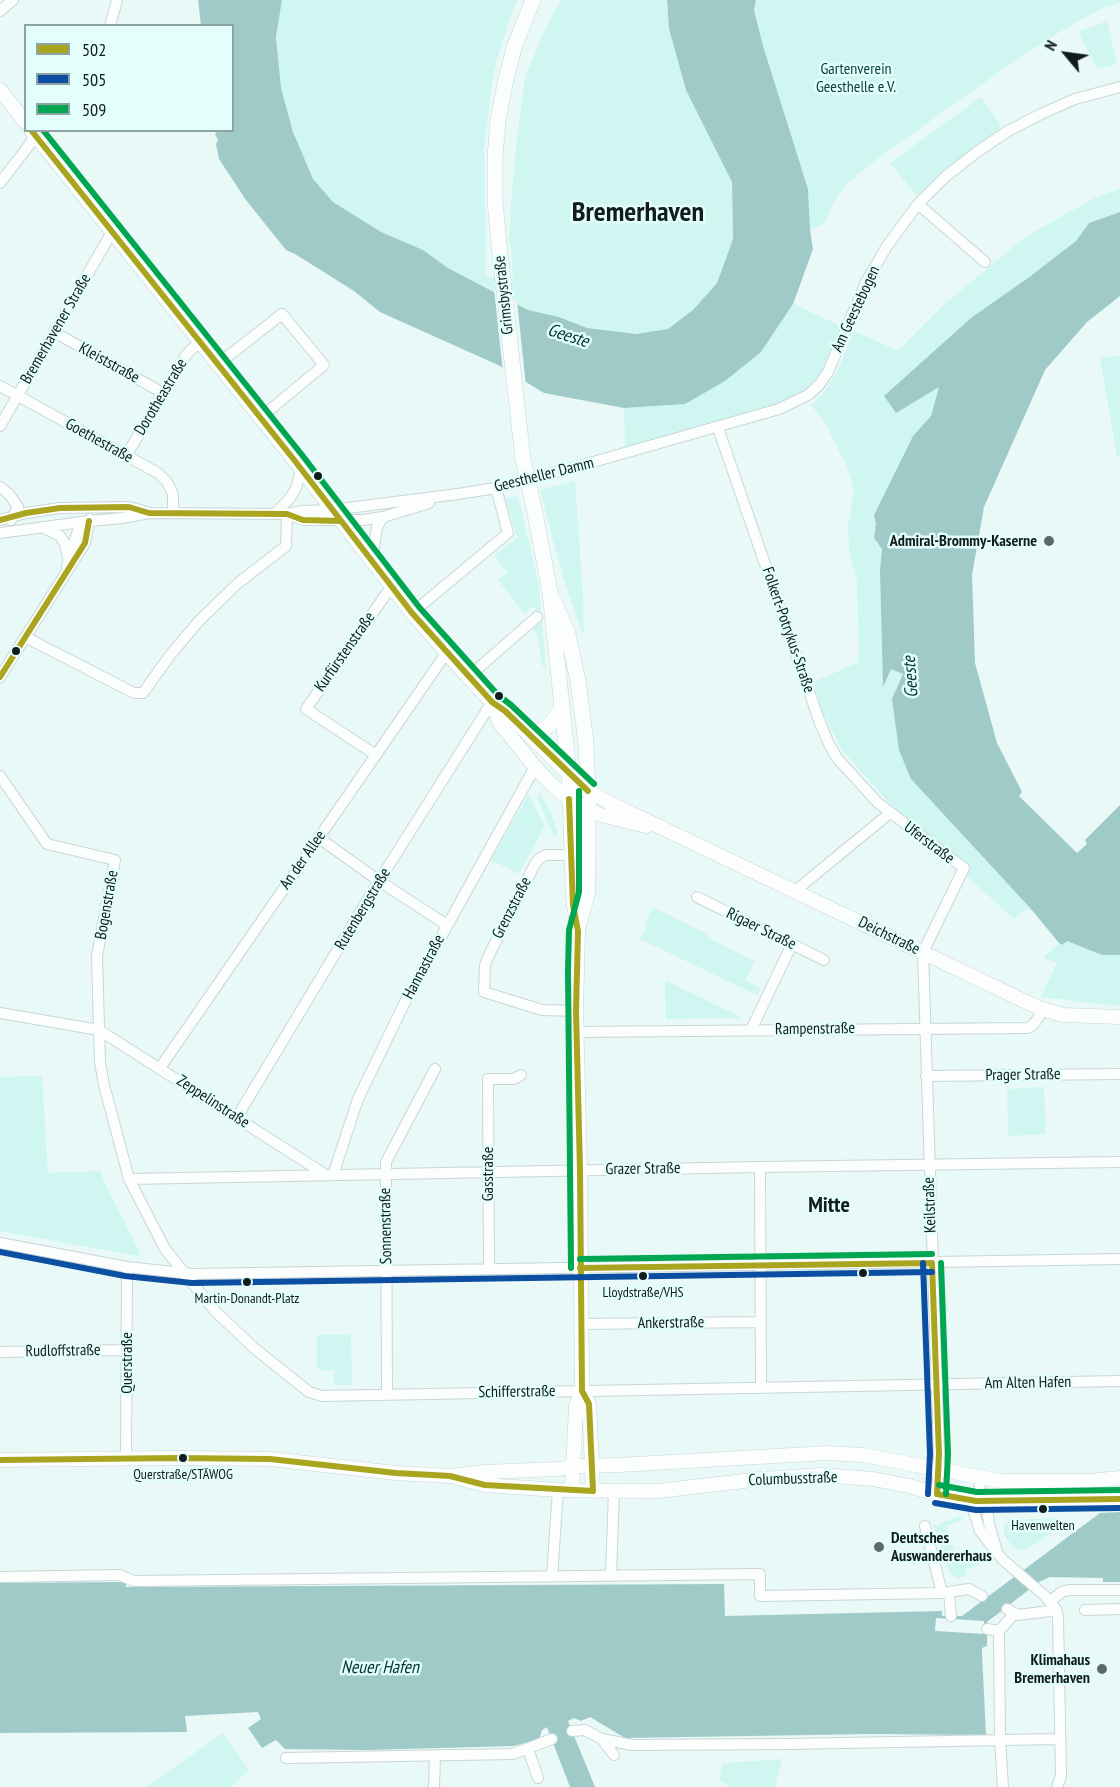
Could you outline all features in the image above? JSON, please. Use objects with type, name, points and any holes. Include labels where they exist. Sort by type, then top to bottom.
[{"type":"highway","name":"Grimsbystraße","points":[[533,0],[514,48],[498,120],[495,201],[518,417],[550,592],[569,774]]},
{"type":"highway","name":"Grimsbystraße","points":[[550,592],[568,634],[578,681],[586,742],[588,791]]},
{"type":"highway","points":[[529,734],[543,730],[562,708]]},
{"type":"main road","points":[[0,90],[24,119]]},
{"type":"main road","points":[[34,132],[302,470],[391,587],[492,702]]},
{"type":"main road","name":"Deichstraße","points":[[492,702],[499,722],[535,768],[569,799],[589,810],[637,825],[664,829]]},
{"type":"main road","name":"Deichstraße","points":[[492,702],[505,711],[588,791],[603,800],[1044,1009],[1063,1015],[1120,1017]]},
{"type":"main road","name":"Grimsbystraße","points":[[569,774],[573,905],[578,931]]},
{"type":"main road","points":[[572,1490],[576,1406],[582,1391],[576,1011],[578,931],[588,893],[588,791]]},
{"type":"main road","points":[[582,1391],[589,1404],[593,1491]]},
{"type":"main road","name":"Columbusstraße","points":[[450,1476],[574,1466],[827,1453],[863,1455],[1001,1480],[1049,1482],[1120,1478]]},
{"type":"main road","points":[[0,1460],[270,1459],[396,1473],[450,1476]]},
{"type":"main road","name":"Columbusstraße","points":[[450,1476],[485,1485],[558,1490],[658,1491],[761,1479],[821,1475],[873,1479],[937,1494],[981,1501],[1120,1499]]},
{"type":"street","points":[[0,10],[13,0]]},
{"type":"street","points":[[111,24],[117,0]]},
{"type":"street","name":"Am Geestebogen","points":[[629,453],[779,409],[808,395],[828,372],[866,282],[887,246],[918,204],[945,177],[1008,131],[1041,114],[1075,99],[1120,87]]},
{"type":"street","points":[[0,183],[30,144],[32,132]]},
{"type":"street","points":[[918,204],[985,261]]},
{"type":"street","name":"Bremerhavener Straße","points":[[0,426],[112,232]]},
{"type":"street","points":[[218,364],[282,314],[324,365],[260,418]]},
{"type":"street","name":"Kleiststraße","points":[[54,332],[163,393]]},
{"type":"street","name":"Dorotheastraße","points":[[126,456],[186,354],[200,341]]},
{"type":"street","name":"Goethestraße","points":[[0,386],[164,478],[173,494],[173,513]]},
{"type":"street","name":"Folkert-Potrykus-Straße","points":[[718,428],[824,733],[837,758],[890,813]]},
{"type":"street","name":"Geestheller Damm","points":[[336,515],[496,488],[629,453]]},
{"type":"street","points":[[25,638],[134,693],[142,693],[199,621],[233,588],[286,546],[281,514],[296,488],[302,470]]},
{"type":"street","points":[[0,487],[9,494],[18,507],[1,533]]},
{"type":"street","points":[[412,612],[508,533],[496,488]]},
{"type":"street","name":"Geestheller Damm","points":[[336,515],[363,520],[383,517],[458,494]]},
{"type":"street","points":[[0,677],[68,565],[78,531],[99,513],[111,507]]},
{"type":"street","points":[[0,520],[26,513],[70,508],[129,507],[149,513]]},
{"type":"street","points":[[70,508],[88,521]]},
{"type":"street","points":[[1,533],[149,513],[281,514],[301,511],[336,515]]},
{"type":"street","points":[[372,562],[377,527],[383,517]]},
{"type":"street","points":[[42,527],[60,536],[65,544],[68,565]]},
{"type":"street","name":"Kurfürstenstraße","points":[[376,755],[306,709],[391,587]]},
{"type":"street","points":[[468,677],[537,617]]},
{"type":"street","name":"An der Allee","points":[[160,1068],[447,652]]},
{"type":"street","name":"Rutenbergstraße","points":[[237,1118],[380,881],[492,702]]},
{"type":"street","name":"Hannastraße","points":[[330,1175],[358,1099],[405,1002],[535,768]]},
{"type":"street","name":"Bogenstraße","points":[[0,776],[47,844],[115,860],[97,956],[99,1030]]},
{"type":"street","name":"Uferstraße","points":[[795,891],[890,813],[964,868],[923,952]]},
{"type":"street","points":[[319,838],[447,925]]},
{"type":"street","name":"Grenzstraße","points":[[572,855],[546,855],[535,864],[488,957],[485,965],[484,992],[542,1010],[576,1011]]},
{"type":"street","name":"Rigaer Straße","points":[[697,897],[824,960]]},
{"type":"street","points":[[751,1030],[792,944]]},
{"type":"street","name":"Keilstraße","points":[[923,952],[939,1468],[937,1494]]},
{"type":"street","name":"Rampenstraße","points":[[577,1032],[1028,1028],[1034,1024],[1044,1009]]},
{"type":"street","points":[[0,1013],[99,1030]]},
{"type":"street","name":"Zeppelinstraße","points":[[99,1030],[330,1175]]},
{"type":"street","name":"Schifferstraße","points":[[99,1030],[100,1062],[104,1085],[129,1179],[159,1239],[215,1311],[254,1348],[309,1392],[322,1396],[935,1385]]},
{"type":"street","name":"Sonnenstraße","points":[[387,1395],[386,1162],[435,1069]]},
{"type":"street","name":"Prager Straße","points":[[926,1076],[1120,1074]]},
{"type":"street","name":"Gasstraße","points":[[489,1269],[488,1079],[514,1079],[520,1075]]},
{"type":"street","name":"Grazer Straße","points":[[129,1179],[1120,1162]]},
{"type":"street","points":[[760,1167],[761,1388]]},
{"type":"street","points":[[0,1243],[127,1267],[184,1274],[1120,1259]]},
{"type":"street","name":"Querstraße","points":[[126,1459],[127,1267]]},
{"type":"street","name":"Ankerstraße","points":[[580,1324],[761,1322]]},
{"type":"street","name":"Rudloffstraße","points":[[0,1352],[127,1350]]},
{"type":"street","name":"Am Alten Hafen","points":[[935,1385],[1120,1381]]},
{"type":"street","points":[[982,1476],[981,1501],[975,1512],[980,1531],[999,1554],[1050,1602],[1056,1609],[1058,1617],[1061,1776],[1057,1787]]},
{"type":"street","points":[[552,1576],[558,1490]]},
{"type":"street","points":[[611,1576],[614,1491]]},
{"type":"street","points":[[925,1526],[946,1592],[951,1616]]},
{"type":"street","points":[[0,1577],[120,1571],[134,1577],[611,1576],[760,1570],[760,1596],[946,1592],[969,1589],[982,1596]]},
{"type":"street","points":[[1003,1787],[999,1631],[1011,1611],[1018,1615],[1050,1602],[1070,1583],[1120,1583]]},
{"type":"street","points":[[1050,1602],[1062,1592],[1069,1590],[1120,1590]]},
{"type":"street","points":[[1085,1610],[1120,1609]]},
{"type":"street","points":[[987,1629],[999,1631]]},
{"type":"street","points":[[572,1731],[585,1730],[602,1739],[632,1745],[683,1750],[915,1747],[1000,1739],[1056,1739]]},
{"type":"street","points":[[286,1758],[513,1754],[552,1739]]},
{"type":"street","points":[[602,1739],[614,1755]]},
{"type":"street","points":[[528,1749],[538,1778]]},
{"type":"street","points":[[434,1787],[435,1756]]},
{"type":"green space","points":[[282,0],[518,0],[494,70],[484,148],[486,276],[513,282],[509,242],[511,205],[525,77],[546,27],[561,0],[667,0],[669,29],[686,90],[732,182],[733,239],[717,283],[693,310],[668,329],[636,334],[587,328],[559,317],[528,310],[448,268],[423,250],[381,232],[333,202],[313,179],[293,132],[281,88],[276,37]]},
{"type":"green space","name":"Gartenverein Geesthelle e.V.","points":[[756,0],[1120,0],[1120,3],[1102,8],[1020,57],[881,156],[846,184],[834,201],[824,224],[810,230],[808,189],[763,46],[754,10]]},
{"type":"green space","points":[[1107,21],[1117,64],[1098,69],[1078,32]]},
{"type":"green space","points":[[981,97],[1000,124],[999,131],[942,174],[922,196],[916,195],[890,163]]},
{"type":"green space","points":[[1120,189],[1120,212],[1089,223],[1076,241],[1028,278],[940,386],[931,416],[913,436],[874,515],[876,524],[874,538],[882,549],[880,570],[883,685],[891,668],[903,674],[911,779],[1032,910],[1024,911],[1014,919],[967,876],[971,868],[915,826],[889,803],[842,750],[822,712],[814,682],[859,662],[857,581],[849,551],[848,526],[854,491],[847,467],[824,421],[811,405],[823,394],[837,372],[854,331],[898,351],[947,302],[1024,238],[1098,196]]},
{"type":"green space","points":[[793,304],[841,326],[820,374],[802,393],[792,400],[625,448],[624,408],[685,404],[761,352]]},
{"type":"green space","points":[[1120,355],[1120,455],[1117,456],[1100,358]]},
{"type":"green space","points":[[575,481],[584,632],[582,632],[563,577],[540,490]]},
{"type":"green space","points":[[518,496],[539,586],[546,669],[542,665],[537,634],[531,626],[539,617],[535,607],[530,608],[525,614],[498,580],[508,573],[494,556],[517,538],[506,499]]},
{"type":"green space","points":[[540,793],[551,813],[558,834],[554,836],[537,798]]},
{"type":"green space","points":[[528,795],[545,825],[519,874],[491,860]]},
{"type":"green space","points":[[653,907],[755,961],[745,980],[761,988],[757,995],[640,939]]},
{"type":"green space","points":[[1067,941],[1102,955],[1120,955],[1120,1006],[1041,997],[1057,963],[1043,958],[1059,943],[1062,945]]},
{"type":"green space","points":[[665,980],[742,1018],[666,1019]]},
{"type":"green space","points":[[42,1076],[48,1173],[100,1171],[140,1253],[138,1256],[0,1231],[0,1077]]},
{"type":"green space","points":[[1044,1087],[1046,1134],[1008,1136],[1007,1089]]},
{"type":"green space","points":[[351,1334],[352,1385],[334,1385],[334,1370],[323,1371],[317,1367],[317,1335]]},
{"type":"green space","points":[[960,1516],[962,1520],[946,1526],[950,1544],[957,1556],[973,1550],[979,1565],[965,1570],[967,1576],[958,1578],[951,1575],[933,1526]]},
{"type":"green space","points":[[1063,1518],[1059,1528],[1025,1550],[1013,1547],[1005,1537],[1003,1526],[1009,1520]]},
{"type":"green space","points":[[223,1733],[249,1770],[231,1787],[146,1787]]},
{"type":"green space","points":[[782,1759],[775,1787],[732,1787],[719,1780],[723,1763]]},
{"type":"water","name":"Geeste","points":[[198,0],[282,0],[276,37],[281,88],[293,132],[313,179],[333,202],[381,232],[423,250],[448,268],[528,310],[559,317],[587,328],[636,334],[668,329],[693,310],[717,283],[733,239],[732,182],[686,90],[669,29],[667,0],[756,0],[754,10],[763,46],[808,189],[813,249],[793,304],[761,352],[725,381],[685,404],[624,408],[544,393],[498,365],[380,312],[354,291],[286,250],[246,200],[219,159],[216,144],[218,140],[215,134],[234,132],[234,24],[201,24]]},
{"type":"water","name":"Geeste","points":[[1120,212],[1120,296],[1087,322],[1045,370],[984,507],[972,575],[975,663],[997,743],[1022,792],[1019,796],[1077,853],[1087,844],[1085,840],[1120,805],[1120,955],[1102,955],[1067,941],[1062,945],[1059,943],[1031,909],[911,779],[899,750],[892,699],[903,674],[891,669],[883,687],[880,570],[882,549],[874,538],[876,524],[874,515],[913,436],[931,416],[939,387],[896,413],[884,396],[971,318],[1076,241],[1089,223]]},
{"type":"water","name":"Neuer Hafen","points":[[1120,1512],[1120,1582],[1103,1582],[1103,1578],[1050,1577],[1039,1582],[987,1622],[987,1646],[982,1648],[986,1735],[871,1734],[625,1738],[590,1717],[581,1721],[574,1718],[568,1721],[595,1787],[570,1787],[547,1727],[542,1730],[539,1739],[514,1746],[366,1750],[285,1749],[276,1740],[262,1748],[248,1728],[261,1719],[258,1712],[185,1716],[187,1732],[0,1733],[0,1583],[126,1582],[126,1587],[724,1584],[725,1616],[942,1611],[942,1616],[962,1616],[1100,1513]]},
{"type":"pier","points":[[494,289],[517,301],[526,386],[503,372]]},
{"type":"pier","points":[[936,1618],[984,1621],[984,1634],[935,1631]]},
{"type":"transit line","name":"502","points":[[33,132],[295,461],[412,613],[492,702],[505,711],[588,791]]},
{"type":"transit line","name":"509","points":[[45,132],[302,455],[419,607],[498,695],[594,784]]},
{"type":"transit line","name":"502","points":[[0,520],[60,508],[129,507],[149,513],[287,514],[303,520],[341,521]]},
{"type":"transit line","name":"502","points":[[0,677],[85,543],[89,521]]},
{"type":"transit line","name":"509","points":[[571,1268],[568,971],[569,930],[579,892],[579,791]]},
{"type":"transit line","name":"502","points":[[0,1460],[270,1459],[396,1473],[450,1476],[485,1485],[593,1491],[589,1404],[582,1391],[576,1011],[578,931],[573,905],[569,799]]},
{"type":"transit line","name":"505","points":[[0,1252],[125,1276],[192,1283],[932,1272]]},
{"type":"transit line","name":"509","points":[[580,1259],[932,1254]]},
{"type":"transit line","name":"505","points":[[923,1263],[930,1454],[928,1494]]},
{"type":"transit line","name":"502","points":[[932,1263],[939,1454],[937,1494]]},
{"type":"transit line","name":"502","points":[[580,1268],[932,1263]]},
{"type":"transit line","name":"509","points":[[941,1263],[948,1454],[946,1494]]},
{"type":"transit line","name":"509","points":[[939,1485],[977,1492],[1120,1490]]},
{"type":"transit line","name":"502","points":[[937,1494],[976,1501],[1120,1499]]},
{"type":"transit line","name":"505","points":[[935,1503],[976,1510],[1120,1508]]},
{"type":"place","name":"Admiral-Brommy-Kaserne","points":[[1049,541]]},
{"type":"place","name":"Lloydstraße/VHS","points":[[643,1276]]},
{"type":"place","name":"Martin-Donandt-Platz","points":[[247,1282]]},
{"type":"place","name":"Querstraße/STÄWOG","points":[[183,1458]]},
{"type":"place","name":"Havenwelten","points":[[1043,1509]]},
{"type":"place","name":"Deutsches Auswandererhaus","points":[[879,1547]]},
{"type":"place","name":"Klimahaus Bremerhaven","points":[[1102,1669]]},
{"type":"district","name":"Bremerhaven","points":[[638,213]]},
{"type":"district","name":"Mitte","points":[[829,1206]]}]
